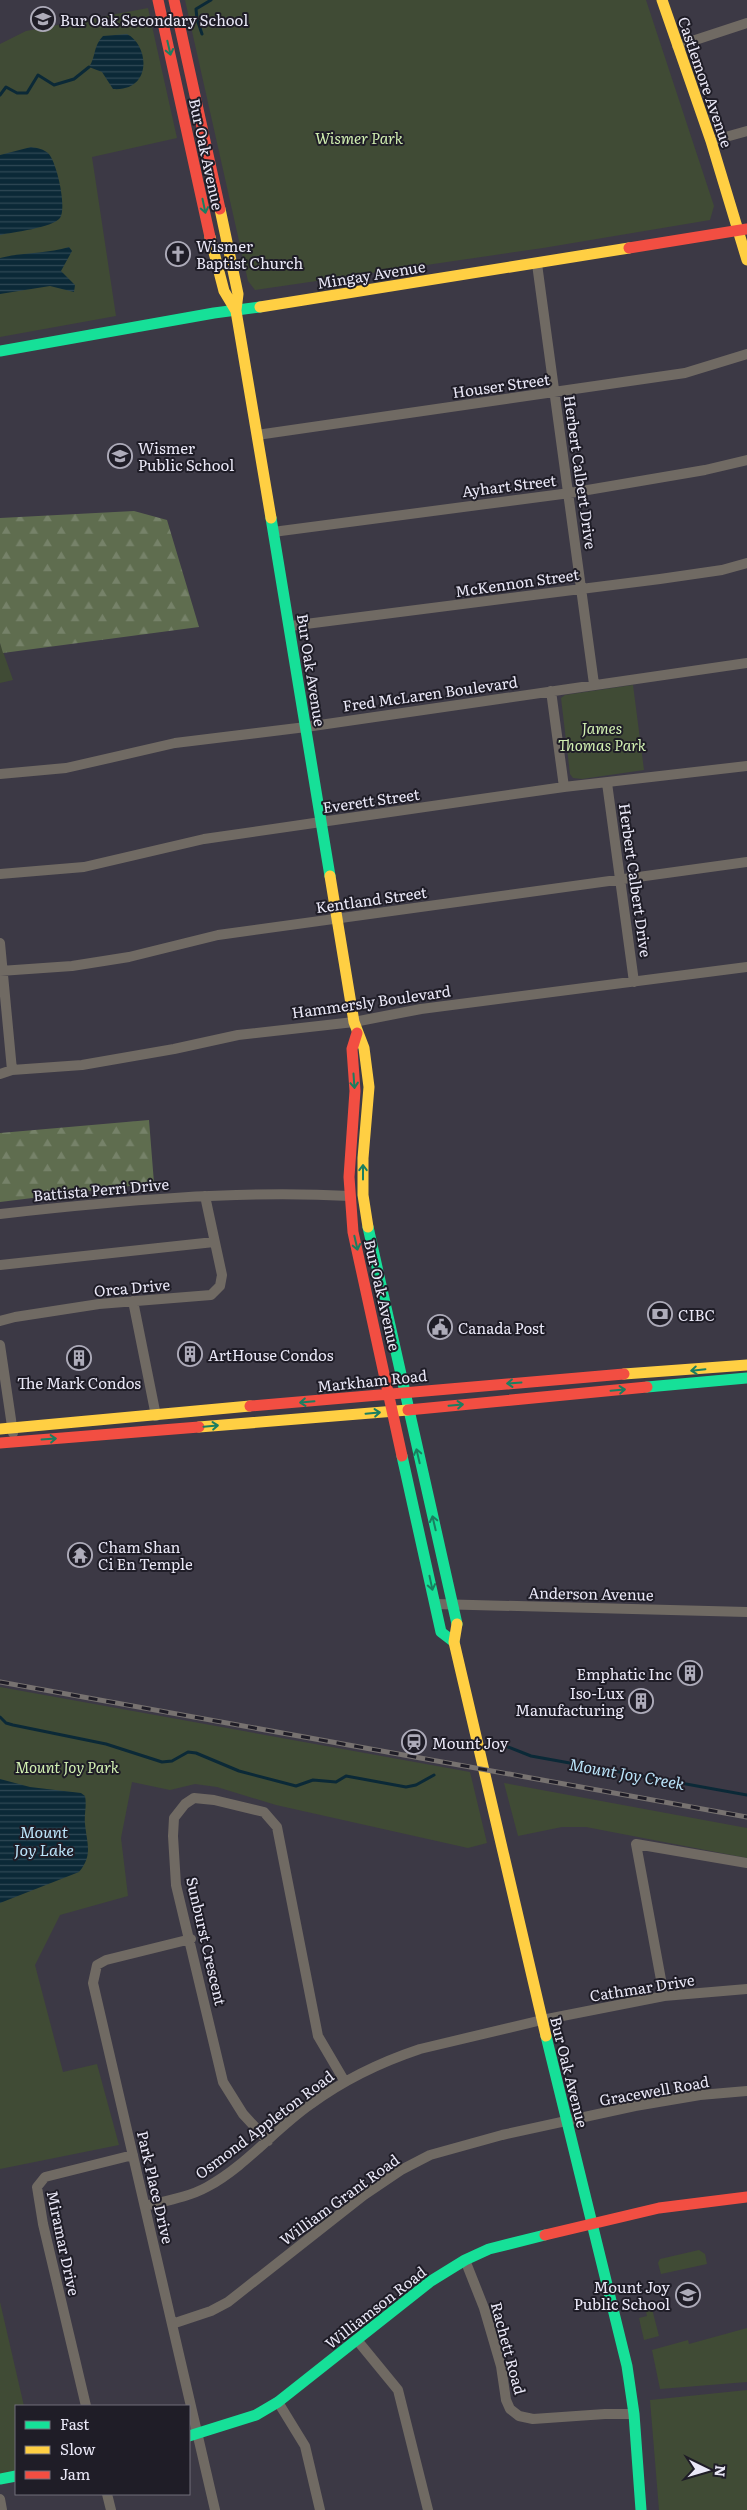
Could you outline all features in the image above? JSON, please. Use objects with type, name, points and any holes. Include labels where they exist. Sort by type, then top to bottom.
[{"type":"street","name":"Bur Oak Avenue","points":[[158,0],[210,236],[224,291],[236,311]]},
{"type":"street","name":"Bur Oak Avenue","points":[[174,0],[238,294],[236,311],[290,626],[337,918],[356,1027],[364,1048],[368,1087],[363,1195],[380,1288],[458,1628],[454,1642],[542,2020],[627,2366],[634,2414],[641,2510]]},
{"type":"street","name":"Castlemore Avenue","points":[[662,0],[742,230],[747,260]]},
{"type":"street","points":[[678,46],[747,23]]},
{"type":"street","points":[[711,141],[747,131]]},
{"type":"street","name":"Mingay Avenue","points":[[0,352],[214,313],[537,264],[742,230]]},
{"type":"street","name":"Herbert Calbert Drive","points":[[537,264],[570,493],[594,684]]},
{"type":"street","name":"Houser Street","points":[[257,435],[685,373],[747,354]]},
{"type":"street","name":"Ayhart Street","points":[[274,532],[570,493],[704,470],[747,460]]},
{"type":"street","name":"McKennon Street","points":[[290,626],[361,619],[660,579],[722,570],[747,563]]},
{"type":"street","name":"Fred McLaren Boulevard","points":[[0,774],[66,768],[174,743],[747,663]]},
{"type":"street","points":[[551,691],[564,787]]},
{"type":"street","name":"Everett Street","points":[[0,874],[84,867],[204,839],[321,822],[564,787],[747,766]]},
{"type":"street","name":"Herbert Calbert Drive","points":[[607,783],[634,982]]},
{"type":"street","name":"Kentland Street","points":[[1,971],[72,966],[110,960],[218,935],[747,862]]},
{"type":"street","points":[[0,943],[1,971],[9,1014],[12,1070]]},
{"type":"street","name":"Hammersly Boulevard","points":[[0,1074],[12,1070],[82,1065],[174,1049],[238,1035],[356,1027],[421,1009],[747,967]]},
{"type":"street","name":"Bur Oak Avenue","points":[[356,1027],[352,1049],[355,1091],[348,1177],[353,1232],[394,1411],[441,1632],[454,1642]]},
{"type":"street","points":[[0,1265],[214,1242],[205,1196]]},
{"type":"street","name":"Battista Perri Drive","points":[[0,1214],[121,1200],[205,1196],[350,1196]]},
{"type":"street","name":"Orca Drive","points":[[0,1321],[99,1304],[211,1294],[220,1286],[222,1276],[214,1242]]},
{"type":"street","points":[[134,1302],[156,1416]]},
{"type":"street","points":[[0,1345],[13,1442]]},
{"type":"street","name":"Markham Road","points":[[0,1429],[404,1392],[747,1365]]},
{"type":"street","name":"Markham Road","points":[[0,1443],[408,1410],[747,1378]]},
{"type":"street","name":"Anderson Avenue","points":[[435,1604],[747,1612]]},
{"type":"street","name":"Sunburst Crescent","points":[[268,2140],[243,2114],[223,2082],[191,1939],[176,1885],[173,1836],[174,1818],[185,1804],[194,1798],[214,1800],[264,1812],[278,1827],[318,2036],[345,2082]]},
{"type":"street","points":[[664,1996],[636,1844],[747,1863]]},
{"type":"street","name":"Park Place Drive","points":[[187,2405],[172,2324],[93,1983],[97,1965],[106,1960],[191,1939]]},
{"type":"street","name":"Cathmar Drive","points":[[542,2020],[664,1996],[747,1989]]},
{"type":"street","name":"Osmond Appleton Road","points":[[145,2206],[206,2188],[311,2104],[378,2063],[420,2048],[542,2020]]},
{"type":"street","name":"Gracewell Road","points":[[567,2122],[676,2099],[747,2091]]},
{"type":"street","name":"William Grant Road","points":[[172,2324],[211,2311],[228,2302],[364,2195],[401,2170],[430,2155],[502,2135],[567,2122]]},
{"type":"street","name":"Miramar Drive","points":[[86,2405],[43,2224],[37,2186],[45,2177],[134,2155]]},
{"type":"street","name":"Williamson Road","points":[[193,2435],[256,2415],[278,2402],[431,2281],[465,2260],[488,2249],[659,2208],[747,2198]]},
{"type":"street","name":"Rachett Road","points":[[465,2260],[484,2308],[501,2366],[506,2400],[510,2409],[519,2416],[533,2419],[634,2414]]},
{"type":"street","points":[[357,2340],[398,2390],[428,2510]]},
{"type":"street","points":[[278,2402],[305,2446],[320,2510]]},
{"type":"street","name":"Park Place Drive","points":[[190,2419],[215,2510]]},
{"type":"street","points":[[0,2479],[15,2476]]},
{"type":"street","points":[[107,2495],[111,2510]]},
{"type":"street","points":[[0,2499],[2,2510]]},
{"type":"green space","name":"Wismer Park","points":[[185,0],[646,0],[714,206],[710,220],[543,248],[255,290],[248,281]]},
{"type":"green space","points":[[148,8],[177,138],[92,157],[116,316],[0,337],[0,44],[26,31]]},
{"type":"green space","points":[[134,511],[167,520],[199,627],[3,653],[0,643],[0,518]]},
{"type":"green space","points":[[0,643],[13,680],[0,683]]},
{"type":"green space","name":"James Thomas Park","points":[[633,685],[644,770],[582,779],[573,778],[570,774],[561,698],[565,695]]},
{"type":"green space","points":[[149,1120],[154,1183],[0,1202],[0,1133]]},
{"type":"green space","name":"Mount Joy Park","points":[[0,1687],[470,1772],[487,1843],[468,1848],[276,1805],[217,1787],[195,1784],[170,1790],[132,1782],[121,1838],[128,1896],[60,1915],[35,1965],[63,2072],[97,2064],[119,2145],[0,2169]]},
{"type":"green space","points":[[504,1783],[747,1828],[747,1858],[586,1827],[562,1827],[518,1836]]},
{"type":"green space","points":[[699,2250],[705,2254],[707,2264],[661,2274],[658,2263],[660,2259]]},
{"type":"green space","points":[[0,2302],[24,2405],[15,2405],[15,2476],[0,2479]]},
{"type":"green space","points":[[651,2305],[659,2336],[644,2340],[639,2318],[647,2316],[645,2307]]},
{"type":"green space","points":[[747,2328],[747,2382],[660,2389],[652,2350],[688,2340],[689,2344]]},
{"type":"green space","points":[[747,2390],[747,2510],[659,2510],[650,2400]]},
{"type":"water","points":[[127,34],[135,40],[143,57],[141,76],[135,83],[126,88],[113,89],[102,72],[89,67],[103,36]]},
{"type":"water","points":[[31,147],[45,151],[52,159],[62,196],[62,213],[56,221],[41,227],[0,235],[0,155]]},
{"type":"water","points":[[69,247],[72,251],[61,271],[75,285],[74,292],[50,286],[0,294],[0,258]]},
{"type":"water","name":"Mount Joy Lake","points":[[0,1779],[30,1787],[81,1793],[85,1796],[88,1855],[79,1872],[0,1903]]},
{"type":"waterway","points":[[202,34],[196,9],[211,0]]},
{"type":"waterway","points":[[0,95],[6,87],[17,93],[27,93],[38,75],[54,85],[74,79],[89,67]]},
{"type":"waterway","name":"Mount Joy Creek","points":[[0,1717],[6,1723],[13,1725],[106,1744],[162,1762],[172,1761],[188,1752],[196,1753],[239,1771],[296,1786],[313,1780],[336,1782],[346,1776],[406,1787],[416,1785],[434,1775]]},
{"type":"waterway","name":"Mount Joy Creek","points":[[508,1747],[531,1756],[747,1795]]},
{"type":"railway","points":[[0,1682],[747,1817]]},
{"type":"traffic: fast","points":[[0,351],[214,313],[260,307]]},
{"type":"traffic: fast","points":[[271,518],[330,876]]},
{"type":"traffic: fast","points":[[368,1227],[457,1624]]},
{"type":"traffic: fast","points":[[647,1387],[747,1378]]},
{"type":"traffic: fast","points":[[402,1456],[441,1632],[454,1642]]},
{"type":"traffic: fast","points":[[546,2036],[627,2366],[634,2414],[641,2510]]},
{"type":"traffic: fast","points":[[190,2436],[256,2415],[278,2402],[431,2281],[465,2260],[489,2249],[545,2235]]},
{"type":"traffic: fast","points":[[0,2479],[15,2476]]},
{"type":"traffic: slow","points":[[662,0],[711,141],[747,260]]},
{"type":"traffic: slow","points":[[220,209],[238,294],[236,310]]},
{"type":"traffic: slow","points":[[210,237],[224,291],[236,311],[271,518]]},
{"type":"traffic: slow","points":[[260,307],[629,248]]},
{"type":"traffic: slow","points":[[330,876],[354,1022],[364,1048],[369,1087],[363,1158],[363,1195],[368,1227]]},
{"type":"traffic: slow","points":[[624,1374],[747,1365]]},
{"type":"traffic: slow","points":[[0,1429],[250,1406]]},
{"type":"traffic: slow","points":[[199,1427],[408,1410]]},
{"type":"traffic: slow","points":[[457,1624],[454,1642],[546,2036]]},
{"type":"traffic: jam","points":[[158,0],[210,237]]},
{"type":"traffic: jam","points":[[174,0],[220,209]]},
{"type":"traffic: jam","points":[[629,248],[747,229]]},
{"type":"traffic: jam","points":[[357,1033],[352,1049],[355,1091],[349,1177],[353,1232],[402,1456]]},
{"type":"traffic: jam","points":[[250,1406],[624,1374]]},
{"type":"traffic: jam","points":[[408,1410],[647,1387]]},
{"type":"traffic: jam","points":[[0,1443],[199,1427]]},
{"type":"traffic: jam","points":[[545,2235],[659,2208],[747,2197]]},
{"type":"place","name":"Bur Oak Secondary School","points":[[43,19]]},
{"type":"place","name":"Wismer Baptist Church","points":[[178,254]]},
{"type":"place","name":"Wismer Public School","points":[[120,456]]},
{"type":"place","name":"CIBC","points":[[660,1314]]},
{"type":"place","name":"Canada Post","points":[[440,1327]]},
{"type":"place","name":"ArtHouse Condos","points":[[190,1354]]},
{"type":"place","name":"The Mark Condos","points":[[79,1358]]},
{"type":"place","name":"Cham Shan Ci En Temple","points":[[80,1555]]},
{"type":"place","name":"Emphatic Inc","points":[[690,1673]]},
{"type":"place","name":"Iso-Lux Manufacturing","points":[[641,1701]]},
{"type":"place","name":"Mount Joy","points":[[414,1742]]},
{"type":"place","name":"Mount Joy Public School","points":[[688,2295]]}]
